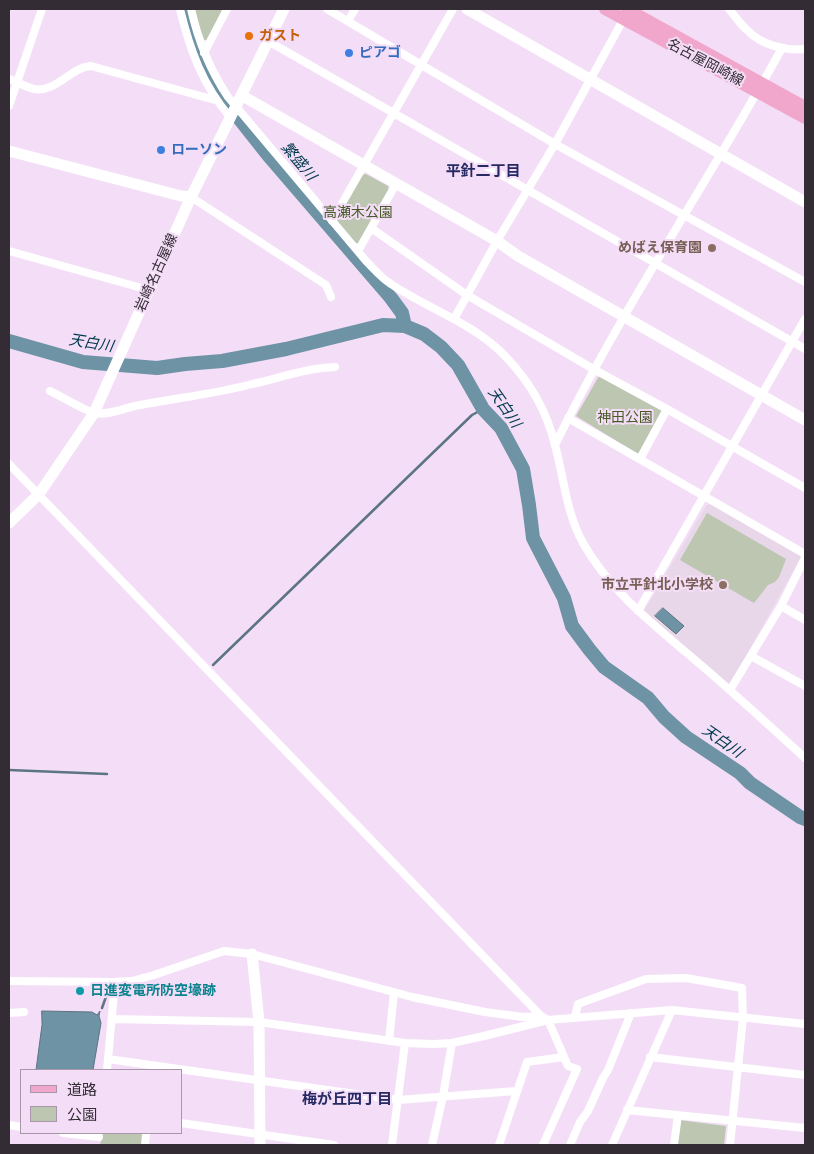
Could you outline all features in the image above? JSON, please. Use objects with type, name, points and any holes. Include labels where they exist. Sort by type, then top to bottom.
[{"type":"main road","name":"名古屋岡崎線","points":[[605,9],[627,12],[761,87],[805,106]]},
{"type":"main road","name":"名古屋岡崎線","points":[[761,87],[805,118]]},
{"type":"street","points":[[9,106],[42,9]]},
{"type":"street","points":[[180,9],[188,40],[198,67],[215,100],[230,117]]},
{"type":"street","points":[[191,9],[204,53],[217,81],[366,261],[391,284],[454,319],[492,343],[518,372],[541,408],[555,445],[570,515],[583,543],[617,590],[638,611],[805,758]]},
{"type":"street","points":[[204,53],[227,9]]},
{"type":"street","name":"岩崎名古屋線","points":[[9,523],[39,494],[94,413],[191,197],[284,9]]},
{"type":"street","points":[[327,9],[555,144],[805,282]]},
{"type":"street","points":[[348,20],[355,9]]},
{"type":"street","points":[[332,221],[453,9]]},
{"type":"street","points":[[466,9],[805,202]]},
{"type":"street","points":[[729,9],[747,32],[766,43],[793,50],[805,49]]},
{"type":"street","points":[[454,319],[496,241],[555,144],[627,12]]},
{"type":"street","points":[[268,41],[805,349]]},
{"type":"street","points":[[555,445],[568,418],[625,317],[722,154],[782,48]]},
{"type":"street","points":[[9,79],[35,89],[45,88],[82,67],[91,66],[215,100]]},
{"type":"street","points":[[241,95],[805,420]]},
{"type":"street","points":[[9,151],[191,197],[326,285],[331,297]]},
{"type":"street","points":[[358,252],[396,184]]},
{"type":"street","points":[[371,228],[467,294],[595,370],[805,488]]},
{"type":"street","points":[[9,251],[149,290]]},
{"type":"street","points":[[638,611],[805,319]]},
{"type":"street","points":[[50,391],[94,413],[106,413],[137,405],[204,395],[325,367],[335,367]]},
{"type":"street","points":[[640,459],[667,409]]},
{"type":"street","points":[[568,418],[805,554]]},
{"type":"street","points":[[9,464],[545,1018],[568,1066],[577,1069],[543,1145]]},
{"type":"street","points":[[730,690],[781,606],[805,558]]},
{"type":"street","points":[[781,606],[805,620]]},
{"type":"street","points":[[751,656],[805,686]]},
{"type":"street","points":[[9,981],[132,981],[224,951],[252,954],[394,992],[485,1012],[523,1018],[574,1017],[672,1010],[804,1023]]},
{"type":"street","points":[[252,954],[259,1022],[260,1140]]},
{"type":"street","points":[[574,1017],[578,1004],[646,979],[686,978],[742,988],[743,1018],[730,1145]]},
{"type":"street","points":[[107,1069],[115,982]]},
{"type":"street","points":[[389,1041],[394,992]]},
{"type":"street","points":[[612,1145],[672,1010]]},
{"type":"street","points":[[9,1012],[24,1012]]},
{"type":"street","points":[[570,1145],[608,1070],[631,1013]]},
{"type":"street","points":[[112,1019],[259,1022],[389,1041],[434,1044],[452,1043],[484,1036],[545,1018]]},
{"type":"street","points":[[392,1145],[405,1043]]},
{"type":"street","points":[[432,1145],[452,1043]]},
{"type":"street","points":[[499,1145],[527,1062],[564,1057]]},
{"type":"street","points":[[650,1057],[805,1075]]},
{"type":"street","points":[[108,1059],[177,1069]]},
{"type":"street","points":[[182,1070],[398,1100],[516,1090]]},
{"type":"street","points":[[627,1110],[805,1128]]},
{"type":"street","points":[[674,1145],[678,1115]]},
{"type":"street","points":[[182,1123],[260,1140],[334,1145]]},
{"type":"street","points":[[70,1134],[99,1138]]},
{"type":"shaded area","name":"市立平針北小学校","points":[[710,504],[800,556],[731,683],[726,684],[644,611],[706,506]]},
{"type":"green space","points":[[194,9],[223,9],[208,40],[202,40]]},
{"type":"green space","name":"高瀬木公園","points":[[366,174],[388,186],[389,190],[359,243],[353,243],[336,220],[362,175]]},
{"type":"green space","name":"神田公園","points":[[599,376],[662,411],[638,454],[576,416]]},
{"type":"green space","points":[[707,513],[786,559],[779,577],[775,582],[768,585],[754,603],[680,560]]},
{"type":"green space","points":[[679,1120],[726,1126],[724,1145],[677,1145]]},
{"type":"green space","points":[[103,1134],[145,1134],[143,1145],[100,1145]]},
{"type":"water","points":[[663,608],[684,626],[676,634],[655,616]]},
{"type":"water","points":[[42,1011],[92,1012],[97,1015],[100,1011],[101,1023],[93,1069],[36,1069]]},
{"type":"waterway","name":"繁盛川","points":[[185,9],[198,52],[215,88],[268,155],[391,298],[402,313],[405,326]]},
{"type":"waterway","name":"天白川","points":[[9,341],[83,362],[157,368],[222,361],[286,349],[383,325],[405,326],[424,334],[441,347],[458,365],[483,409],[501,428],[523,469],[533,538],[564,598],[572,626],[589,649],[604,667],[648,698],[664,717],[686,737],[740,773],[750,783],[805,819]]},
{"type":"waterway","points":[[213,665],[472,415],[483,409]]},
{"type":"waterway","points":[[9,770],[107,774]]},
{"type":"waterway","points":[[102,1008],[108,991]]},
{"type":"place","name":"ガスト","points":[[249,36]]},
{"type":"place","name":"ピアゴ","points":[[349,53]]},
{"type":"place","name":"ローソン","points":[[161,150]]},
{"type":"place","name":"めばえ保育園","points":[[712,248]]},
{"type":"place","name":"市立平針北小学校","points":[[723,585]]},
{"type":"place","name":"日進変電所防空壕跡","points":[[80,991]]},
{"type":"district","name":"平針二丁目","points":[[483,172]]},
{"type":"district","name":"梅が丘四丁目","points":[[347,1100]]}]
